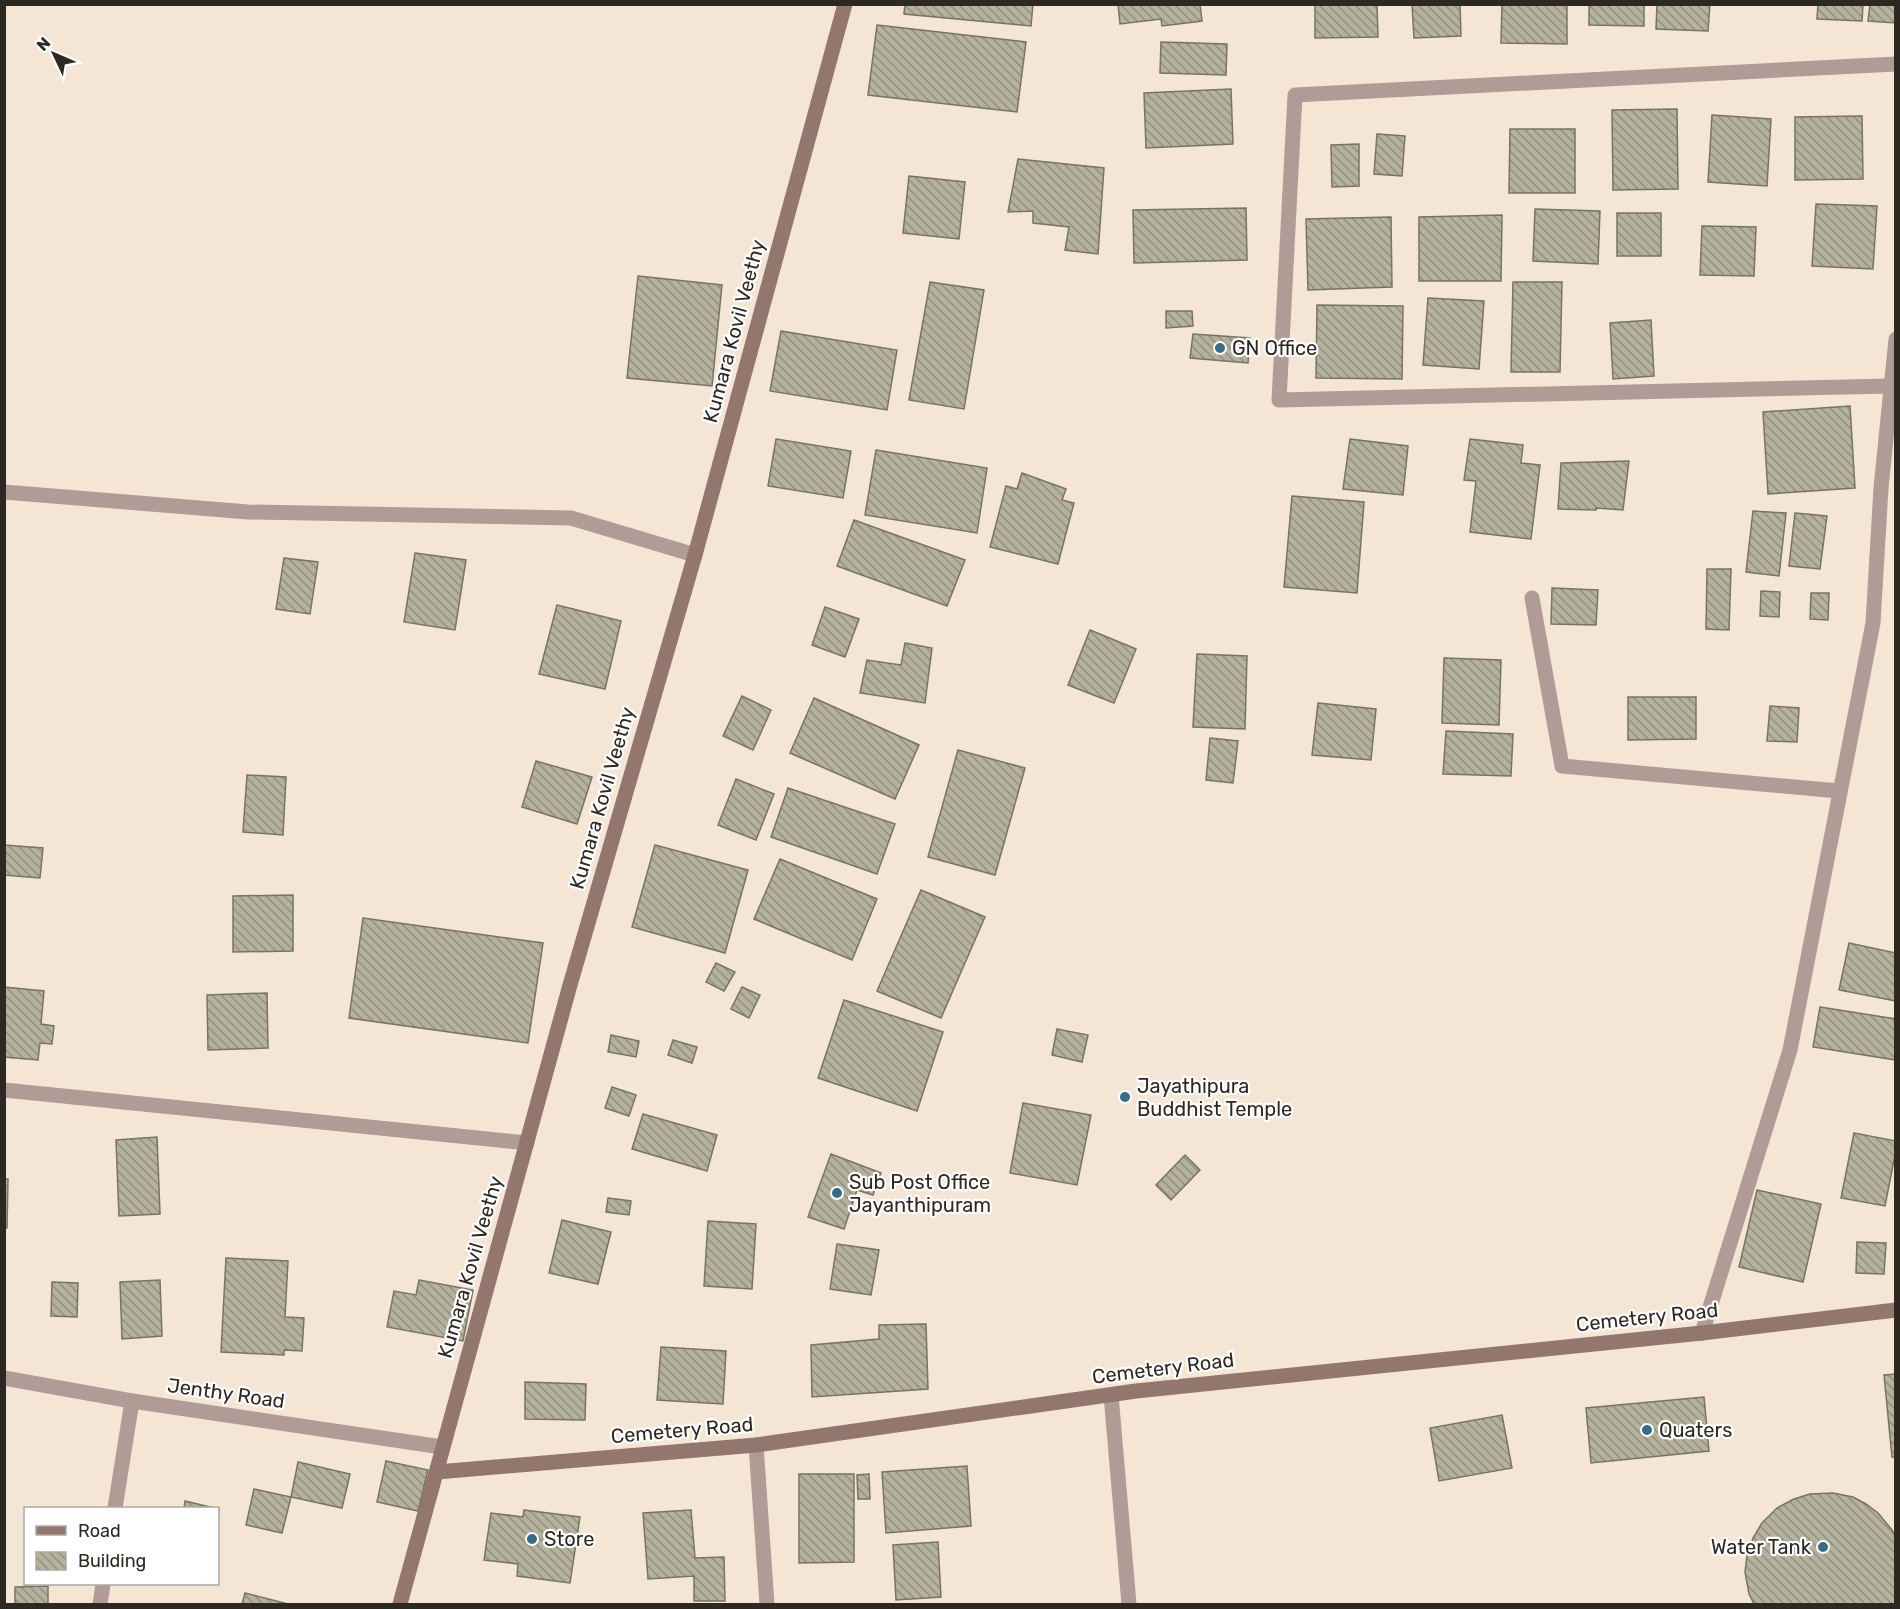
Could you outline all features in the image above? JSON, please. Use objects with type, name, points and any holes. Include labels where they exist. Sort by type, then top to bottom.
[{"type":"main road","name":"Kumara Kovil Veethy","points":[[400,1605],[570,985],[695,555],[846,4]]},
{"type":"main road","name":"Cemetery Road","points":[[437,1472],[756,1445],[1111,1395],[1702,1333],[1896,1310]]},
{"type":"street","points":[[1891,386],[1279,400],[1295,95],[1896,64]]},
{"type":"street","points":[[1702,1333],[1790,1050],[1873,623],[1888,487],[1891,386],[1896,339]]},
{"type":"street","points":[[4,492],[248,512],[571,518],[695,555]]},
{"type":"street","points":[[1532,598],[1562,765],[1839,791]]},
{"type":"street","points":[[4,1090],[526,1143]]},
{"type":"street","name":"Jenthy Road","points":[[4,1378],[132,1401],[442,1447]]},
{"type":"street","points":[[1111,1395],[1129,1605]]},
{"type":"street","points":[[115,1507],[132,1401]]},
{"type":"street","points":[[756,1445],[767,1605]]},
{"type":"street","points":[[100,1605],[103,1585]]},
{"type":"building","points":[[905,4],[1033,4],[1031,26],[904,14]]},
{"type":"building","points":[[1118,4],[1200,4],[1202,21],[1162,26],[1161,19],[1120,24]]},
{"type":"building","points":[[1315,4],[1377,4],[1378,37],[1315,38]]},
{"type":"building","points":[[1412,4],[1460,4],[1461,36],[1414,38]]},
{"type":"building","points":[[1502,4],[1567,4],[1567,44],[1501,43]]},
{"type":"building","points":[[1589,4],[1644,4],[1644,26],[1589,25]]},
{"type":"building","points":[[1657,4],[1710,4],[1708,31],[1656,29]]},
{"type":"building","points":[[1818,4],[1863,4],[1862,21],[1817,19]]},
{"type":"building","points":[[1870,4],[1896,4],[1896,23],[1868,21]]},
{"type":"building","points":[[877,25],[1026,42],[1017,112],[868,95]]},
{"type":"building","points":[[1161,42],[1227,44],[1226,75],[1160,73]]},
{"type":"building","points":[[1231,89],[1233,144],[1146,148],[1144,93]]},
{"type":"building","points":[[1677,109],[1678,189],[1613,190],[1612,110]]},
{"type":"building","points":[[1712,115],[1771,119],[1767,186],[1708,182]]},
{"type":"building","points":[[1862,116],[1863,179],[1795,180],[1795,117]]},
{"type":"building","points":[[1510,129],[1575,129],[1575,193],[1509,193]]},
{"type":"building","points":[[1377,134],[1405,136],[1402,176],[1374,174]]},
{"type":"building","points":[[1359,144],[1359,186],[1332,187],[1331,145]]},
{"type":"building","points":[[1018,159],[1104,168],[1098,254],[1065,250],[1069,227],[1033,223],[1033,211],[1008,212]]},
{"type":"building","points":[[909,176],[965,182],[959,239],[903,233]]},
{"type":"building","points":[[1816,204],[1877,206],[1873,269],[1812,266]]},
{"type":"building","points":[[1246,208],[1247,260],[1134,263],[1133,210]]},
{"type":"building","points":[[1535,209],[1600,211],[1598,264],[1533,261]]},
{"type":"building","points":[[1617,213],[1661,213],[1661,256],[1617,256]]},
{"type":"building","points":[[1502,215],[1501,281],[1419,281],[1419,217]]},
{"type":"building","points":[[1391,217],[1392,287],[1308,290],[1306,219]]},
{"type":"building","points":[[1702,226],[1756,227],[1754,276],[1700,275]]},
{"type":"building","points":[[638,276],[722,285],[712,386],[627,378]]},
{"type":"building","points":[[930,282],[984,290],[964,409],[909,400]]},
{"type":"building","points":[[1513,282],[1562,282],[1560,372],[1511,372]]},
{"type":"building","points":[[1428,298],[1484,301],[1479,369],[1423,365]]},
{"type":"building","points":[[1317,305],[1403,306],[1402,379],[1316,378]]},
{"type":"building","points":[[1166,311],[1192,311],[1193,326],[1166,328]]},
{"type":"building","points":[[1651,320],[1654,376],[1613,379],[1610,323]]},
{"type":"building","points":[[781,331],[897,350],[887,410],[770,391]]},
{"type":"building","name":"GN Office","points":[[1193,334],[1250,338],[1248,363],[1190,358]]},
{"type":"building","points":[[1850,406],[1855,488],[1768,494],[1763,412]]},
{"type":"building","points":[[776,439],[851,451],[843,498],[768,486]]},
{"type":"building","points":[[1350,439],[1408,446],[1403,495],[1343,489]]},
{"type":"building","points":[[1470,439],[1523,445],[1521,463],[1540,465],[1531,539],[1470,532],[1476,481],[1464,480]]},
{"type":"building","points":[[876,450],[987,468],[977,533],[865,515]]},
{"type":"building","points":[[1629,461],[1623,510],[1558,509],[1561,463]]},
{"type":"building","points":[[1022,473],[1066,489],[1062,500],[1074,503],[1058,564],[990,547],[1006,486],[1017,489]]},
{"type":"building","points":[[1292,496],[1364,502],[1357,593],[1284,587]]},
{"type":"building","points":[[1753,511],[1786,513],[1779,576],[1746,572]]},
{"type":"building","points":[[1795,513],[1827,516],[1820,569],[1789,566]]},
{"type":"building","points":[[854,520],[965,560],[947,606],[837,566]]},
{"type":"building","points":[[415,553],[466,560],[455,630],[404,622]]},
{"type":"building","points":[[284,558],[318,562],[310,614],[276,609]]},
{"type":"building","points":[[1707,569],[1731,569],[1729,630],[1706,629]]},
{"type":"building","points":[[1552,588],[1598,590],[1596,625],[1551,624]]},
{"type":"building","points":[[1761,591],[1780,592],[1779,617],[1760,616]]},
{"type":"building","points":[[1811,593],[1829,593],[1828,620],[1810,619]]},
{"type":"building","points":[[557,605],[621,621],[605,689],[539,674]]},
{"type":"building","points":[[825,607],[859,619],[845,657],[812,645]]},
{"type":"building","points":[[1090,630],[1136,649],[1114,703],[1068,685]]},
{"type":"building","points":[[905,643],[932,648],[925,703],[860,693],[867,660],[901,665]]},
{"type":"building","points":[[1197,654],[1247,656],[1245,729],[1193,727]]},
{"type":"building","points":[[1444,658],[1501,660],[1499,725],[1442,723]]},
{"type":"building","points":[[742,696],[771,710],[753,750],[723,736]]},
{"type":"building","points":[[1628,697],[1696,697],[1696,739],[1628,740]]},
{"type":"building","points":[[814,698],[919,745],[895,799],[790,753]]},
{"type":"building","points":[[1318,703],[1376,709],[1371,760],[1312,755]]},
{"type":"building","points":[[1770,706],[1799,708],[1797,742],[1767,741]]},
{"type":"building","points":[[1446,731],[1513,734],[1511,776],[1443,774]]},
{"type":"building","points":[[1210,738],[1238,741],[1233,783],[1206,780]]},
{"type":"building","points":[[958,750],[1025,768],[995,875],[928,857]]},
{"type":"building","points":[[536,761],[592,777],[577,824],[522,807]]},
{"type":"building","points":[[247,775],[286,777],[283,835],[243,832]]},
{"type":"building","points":[[736,779],[774,794],[756,840],[718,825]]},
{"type":"building","points":[[788,788],[895,824],[877,874],[771,837]]},
{"type":"building","points":[[4,845],[43,848],[40,878],[4,875]]},
{"type":"building","points":[[655,845],[748,870],[725,953],[632,927]]},
{"type":"building","points":[[780,859],[877,899],[852,960],[754,919]]},
{"type":"building","points":[[921,890],[985,917],[941,1018],[877,991]]},
{"type":"building","points":[[293,895],[293,951],[233,952],[233,896]]},
{"type":"building","points":[[363,918],[543,943],[528,1043],[349,1018]]},
{"type":"building","points":[[1849,943],[1896,953],[1896,1001],[1839,990]]},
{"type":"building","points":[[716,963],[735,972],[724,991],[706,982]]},
{"type":"building","points":[[4,987],[44,991],[41,1024],[54,1026],[52,1044],[40,1043],[38,1060],[4,1057]]},
{"type":"building","points":[[742,987],[760,995],[749,1018],[731,1009]]},
{"type":"building","points":[[267,993],[268,1048],[208,1050],[207,995]]},
{"type":"building","points":[[844,1000],[943,1032],[917,1111],[818,1078]]},
{"type":"building","points":[[1820,1007],[1896,1019],[1896,1060],[1813,1047]]},
{"type":"building","points":[[1057,1029],[1088,1035],[1082,1062],[1052,1055]]},
{"type":"building","points":[[611,1035],[639,1041],[636,1057],[608,1052]]},
{"type":"building","points":[[673,1040],[697,1047],[692,1063],[668,1055]]},
{"type":"building","points":[[612,1087],[636,1095],[629,1116],[605,1108]]},
{"type":"building","points":[[1023,1103],[1091,1115],[1077,1185],[1010,1173]]},
{"type":"building","points":[[643,1114],[717,1135],[707,1171],[632,1149]]},
{"type":"building","points":[[1854,1133],[1896,1141],[1885,1206],[1841,1198]]},
{"type":"building","points":[[157,1137],[160,1214],[119,1216],[116,1140]]},
{"type":"building","name":"Sub Post Office Jayanthipuram","points":[[831,1154],[881,1173],[873,1195],[857,1190],[844,1229],[808,1217]]},
{"type":"building","points":[[1185,1155],[1200,1170],[1171,1200],[1156,1185]]},
{"type":"building","points":[[4,1179],[8,1179],[7,1228],[4,1228]]},
{"type":"building","points":[[1757,1190],[1821,1204],[1803,1282],[1739,1267]]},
{"type":"building","points":[[608,1198],[631,1201],[629,1215],[606,1212]]},
{"type":"building","points":[[562,1220],[611,1232],[598,1284],[549,1273]]},
{"type":"building","points":[[708,1221],[756,1224],[752,1289],[704,1286]]},
{"type":"building","points":[[1857,1242],[1886,1243],[1884,1274],[1856,1273]]},
{"type":"building","points":[[837,1244],[879,1250],[871,1295],[830,1289]]},
{"type":"building","points":[[226,1258],[288,1261],[285,1317],[304,1318],[302,1351],[284,1350],[284,1355],[221,1352]]},
{"type":"building","points":[[160,1280],[162,1336],[122,1339],[120,1282]]},
{"type":"building","points":[[419,1280],[473,1290],[463,1341],[387,1327],[394,1291],[416,1295]]},
{"type":"building","points":[[52,1282],[78,1283],[77,1317],[51,1316]]},
{"type":"building","points":[[926,1324],[928,1389],[812,1397],[811,1345],[879,1339],[879,1325]]},
{"type":"building","points":[[661,1347],[726,1351],[723,1404],[657,1400]]},
{"type":"building","points":[[1896,1374],[1896,1457],[1892,1457],[1884,1375]]},
{"type":"building","points":[[525,1382],[586,1384],[585,1420],[525,1419]]},
{"type":"building","name":"Quaters","points":[[1704,1397],[1709,1451],[1591,1463],[1586,1408]]},
{"type":"building","points":[[1502,1415],[1512,1468],[1439,1481],[1430,1428]]},
{"type":"building","points":[[386,1461],[428,1470],[418,1511],[377,1502]]},
{"type":"building","points":[[298,1462],[350,1474],[342,1508],[291,1497]]},
{"type":"building","points":[[967,1466],[971,1526],[886,1533],[882,1472]]},
{"type":"building","points":[[799,1474],[854,1474],[854,1562],[799,1563]]},
{"type":"building","points":[[869,1474],[870,1499],[858,1499],[857,1475]]},
{"type":"building","points":[[254,1489],[291,1497],[282,1533],[246,1525]]},
{"type":"building","name":"Water Tank","points":[[1833,1493],[1853,1497],[1866,1504],[1878,1513],[1892,1530],[1896,1538],[1896,1604],[1754,1604],[1749,1594],[1745,1572],[1753,1538],[1762,1523],[1777,1508],[1794,1499],[1810,1494]]},
{"type":"building","points":[[185,1501],[211,1507],[184,1507]]},
{"type":"building","name":"Store","points":[[524,1510],[580,1517],[570,1583],[517,1576],[518,1564],[484,1560],[491,1513],[523,1517]]},
{"type":"building","points":[[691,1510],[695,1558],[724,1557],[725,1601],[694,1601],[694,1576],[648,1579],[643,1513]]},
{"type":"building","points":[[938,1542],[941,1597],[896,1600],[893,1545]]},
{"type":"building","points":[[48,1586],[48,1604],[15,1604],[15,1587]]},
{"type":"building","points":[[245,1593],[288,1604],[242,1604]]},
{"type":"place","name":"GN Office","points":[[1220,348]]},
{"type":"place","name":"Jayathipura Buddhist Temple","points":[[1125,1097]]},
{"type":"place","name":"Sub Post Office Jayanthipuram","points":[[837,1193]]},
{"type":"place","name":"Quaters","points":[[1647,1430]]},
{"type":"place","name":"Store","points":[[532,1539]]},
{"type":"place","name":"Water Tank","points":[[1823,1547]]}]
